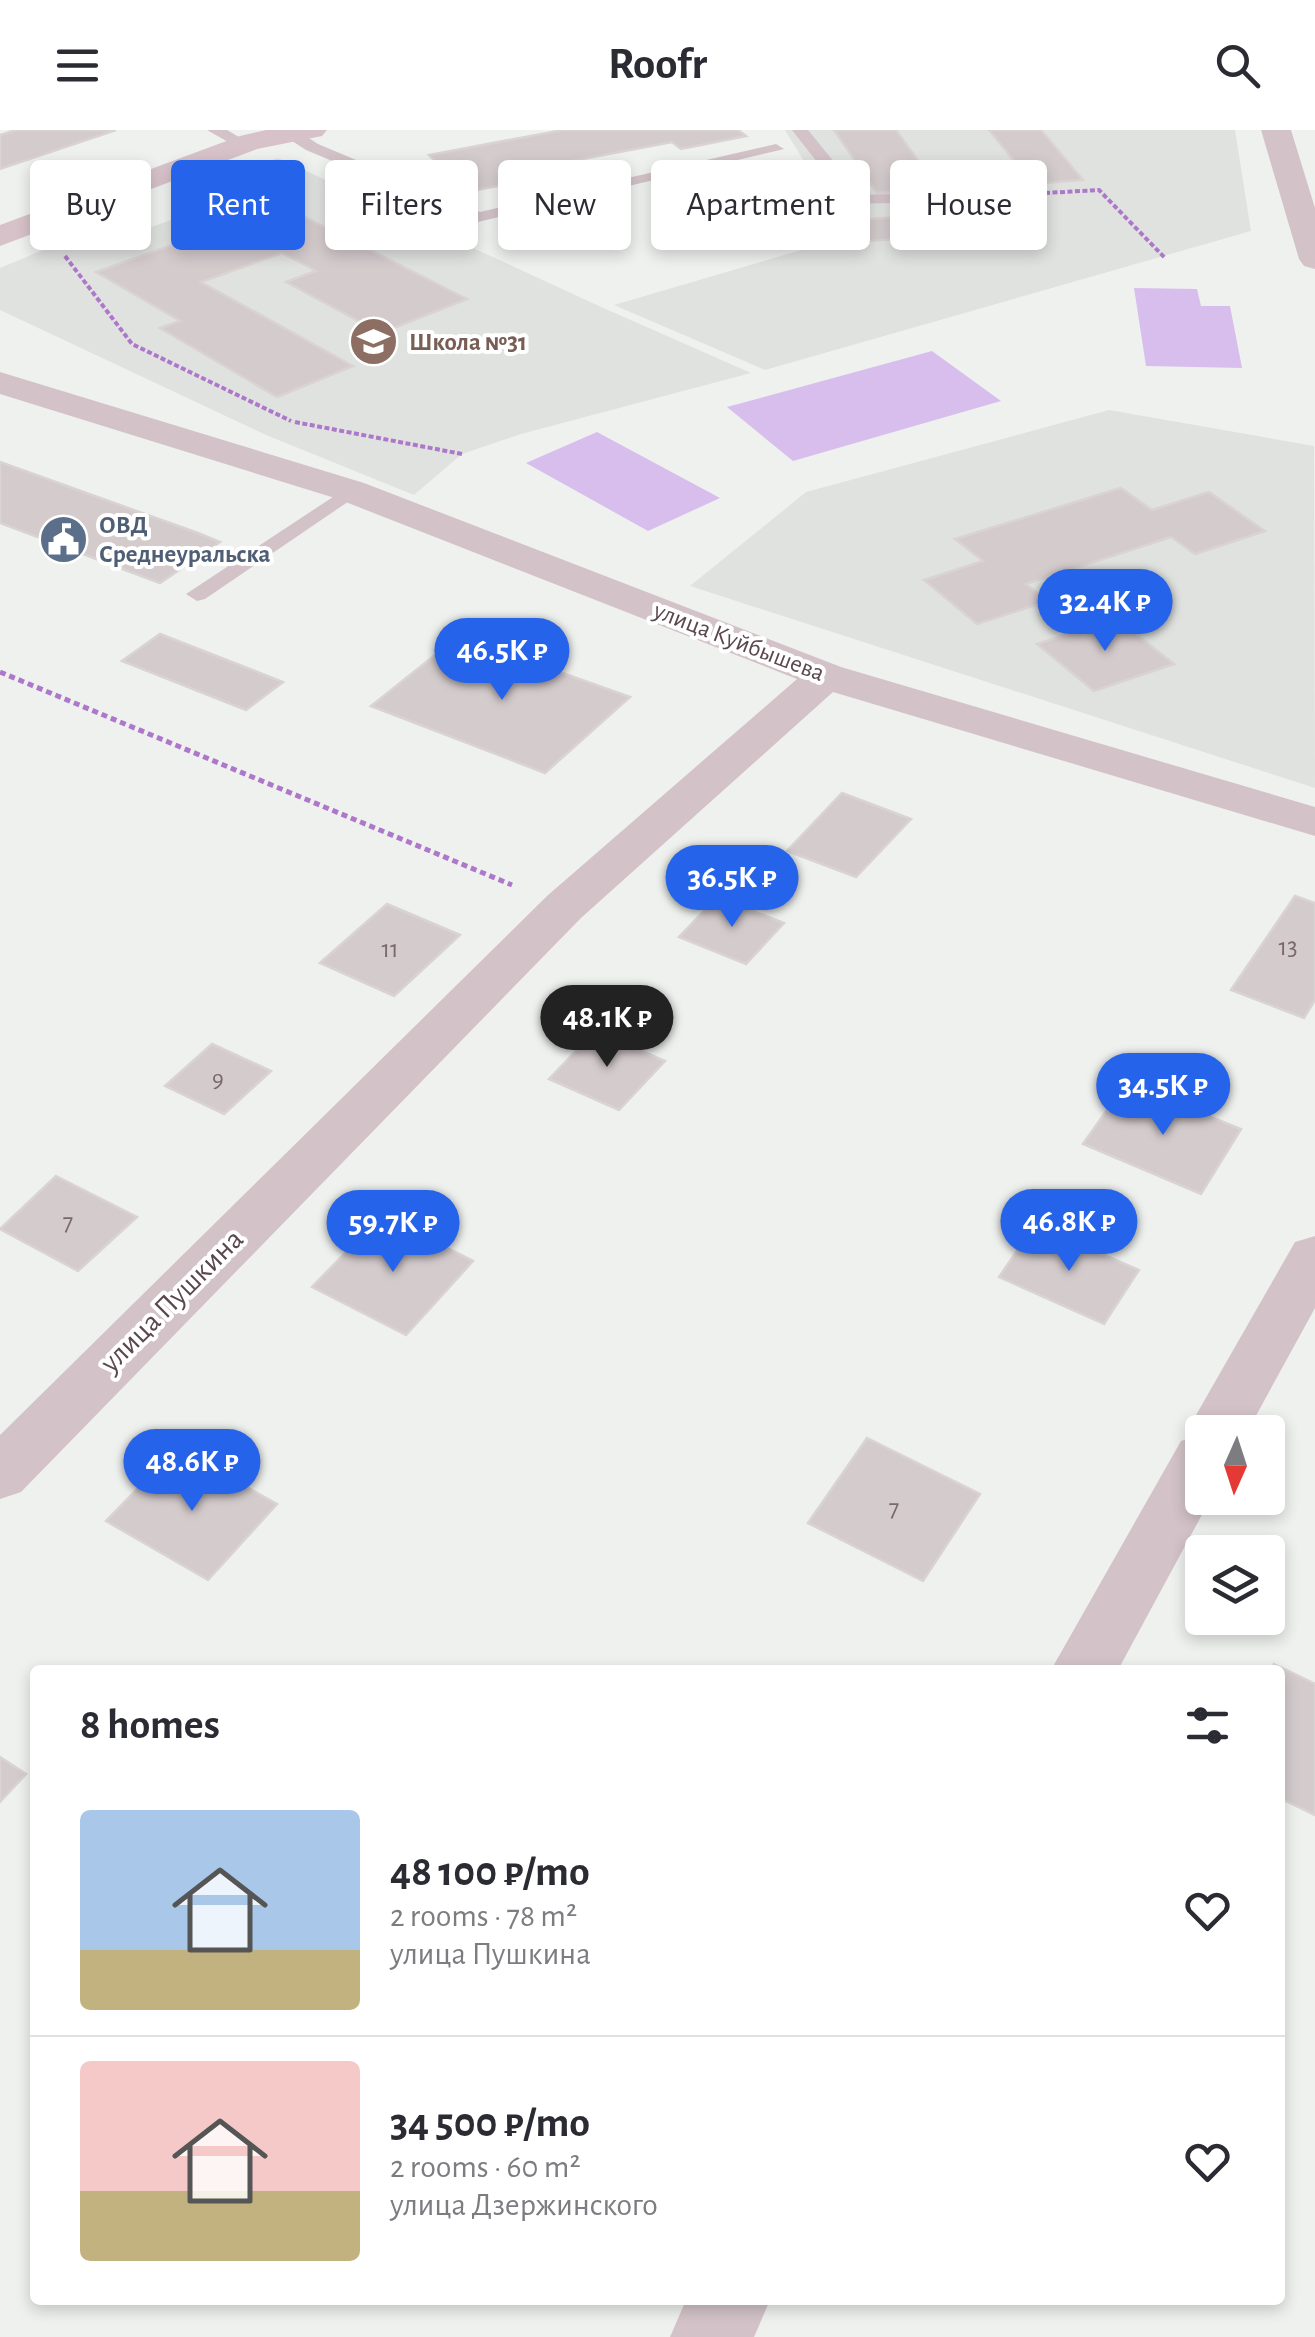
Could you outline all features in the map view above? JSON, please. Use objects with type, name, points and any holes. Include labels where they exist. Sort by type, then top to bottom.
[{"type":"street","points":[[1276,130],[1315,260]]},
{"type":"street","points":[[0,236],[243,144],[302,132]]},
{"type":"street","name":"улица Куйбышева","points":[[0,383],[351,491],[826,676],[1315,822]]},
{"type":"street","name":"улица Пушкина","points":[[0,1474],[564,907],[826,676]]},
{"type":"street","points":[[1227,1415],[1315,1257]]},
{"type":"street","points":[[1087,1665],[1185,1489]]},
{"type":"street","points":[[710,2337],[727,2305]]},
{"type":"lane","points":[[215,130],[243,144]]},
{"type":"lane","points":[[800,130],[856,200],[890,199]]},
{"type":"lane","points":[[302,132],[312,148],[478,217],[776,149]]},
{"type":"lane","points":[[197,594],[351,491]]},
{"type":"path","points":[[1047,193],[1099,190],[1165,258]]},
{"type":"path","points":[[64,255],[132,344],[293,422],[462,454]]},
{"type":"path","points":[[239,456],[266,435],[293,422]]},
{"type":"path","points":[[0,672],[564,907]]},
{"type":"shaded area","points":[[785,130],[1235,130],[1251,231],[765,370],[614,305],[801,250],[870,250],[870,160],[803,160]]},
{"type":"shaded area","name":"Школа №31","points":[[305,170],[325,180],[325,250],[478,250],[751,373],[521,434],[462,454],[414,495],[266,435],[0,310],[0,268],[43,250],[151,250],[151,227],[171,220],[171,250],[305,250]]},
{"type":"shaded area","points":[[1134,288],[1197,289],[1201,306],[1230,306],[1242,368],[1146,366]]},
{"type":"shaded area","points":[[932,351],[1001,401],[793,461],[727,407]]},
{"type":"shaded area","points":[[1109,410],[1314,446],[1315,788],[690,586],[806,492]]},
{"type":"shaded area","points":[[597,432],[720,498],[648,531],[526,463]]},
{"type":"building","points":[[16,130],[116,130],[0,169],[0,135]]},
{"type":"building","points":[[563,130],[738,130],[746,136],[681,149],[672,142],[577,160],[498,160],[498,186],[478,190],[478,160],[434,160],[429,155]]},
{"type":"building","points":[[834,130],[896,130],[918,160],[890,160],[890,192],[877,193],[870,183],[870,160],[854,160]]},
{"type":"building","points":[[989,130],[1041,130],[1083,180],[1047,183],[1047,160],[1013,160]]},
{"type":"building","points":[[305,217],[325,227],[325,250],[370,250],[467,299],[381,333],[286,282],[316,271],[282,253],[201,282],[353,366],[277,397],[160,328],[180,321],[96,272],[171,246],[171,250],[305,250]]},
{"type":"building","points":[[890,217],[890,239],[870,241],[870,219]]},
{"type":"building","points":[[0,462],[220,542],[160,583],[0,523]]},
{"type":"building","points":[[1121,488],[1152,510],[1209,492],[1265,531],[1195,554],[1171,537],[1026,584],[1083,629],[1071,633],[1036,605],[977,624],[924,580],[983,561],[955,539]]},
{"type":"building","points":[[1116,618],[1174,664],[1094,691],[1037,644]]},
{"type":"building","points":[[160,634],[283,682],[246,710],[122,661]]},
{"type":"building","points":[[459,636],[630,697],[545,773],[371,706]]},
{"type":"building","points":[[842,793],[911,819],[856,877],[787,851]]},
{"type":"building","points":[[1295,896],[1315,903],[1315,1000],[1304,1018],[1231,990]]},
{"type":"building","points":[[717,897],[784,923],[746,964],[679,937]]},
{"type":"building","points":[[387,904],[460,935],[394,996],[320,963]]},
{"type":"building","points":[[595,1031],[665,1061],[619,1110],[549,1079]]},
{"type":"building","points":[[212,1044],[271,1071],[224,1114],[165,1086]]},
{"type":"building","points":[[1126,1083],[1241,1129],[1201,1194],[1083,1144]]},
{"type":"building","points":[[56,1176],[137,1217],[78,1271],[0,1229]]},
{"type":"building","points":[[382,1215],[473,1261],[406,1335],[312,1287]]},
{"type":"building","points":[[1035,1225],[1139,1270],[1104,1324],[999,1277]]},
{"type":"building","points":[[867,1438],[980,1494],[923,1581],[808,1523]]},
{"type":"building","points":[[177,1448],[277,1504],[208,1580],[106,1521]]},
{"type":"building","points":[[1285,1669],[1315,1684],[1315,1815],[1285,1800]]},
{"type":"building","points":[[0,1757],[26,1774],[0,1802]]},
{"type":"place","name":"Школа №31","points":[[374,342]]},
{"type":"place","name":"ОВД Среднеуральска","points":[[64,539]]}]
